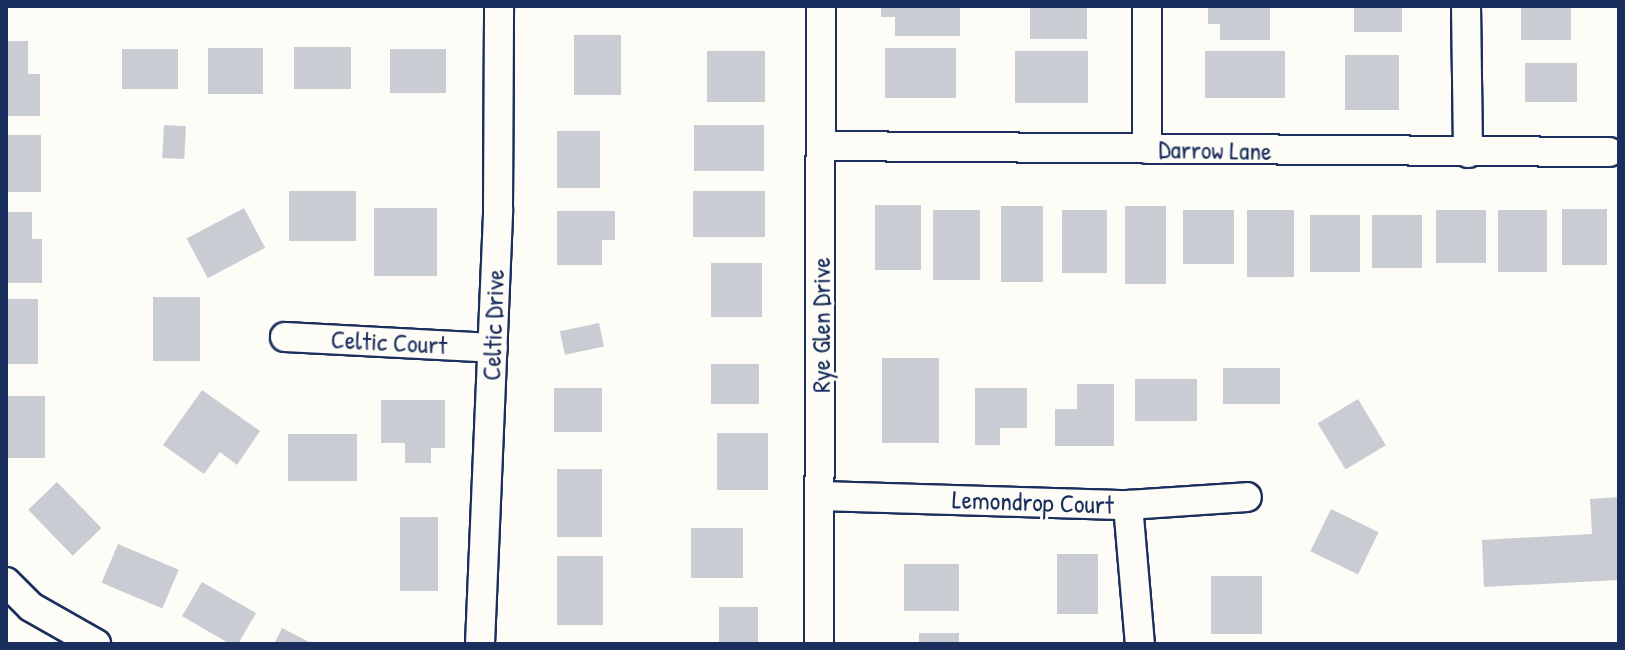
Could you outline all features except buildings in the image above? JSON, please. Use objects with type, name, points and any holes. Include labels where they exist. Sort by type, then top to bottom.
[{"type":"street","name":"Celtic Drive","points":[[480,644],[493,348],[499,6]]},
{"type":"street","name":"Rye Glen Drive","points":[[819,644],[821,6]]},
{"type":"street","points":[[1147,6],[1147,149]]},
{"type":"street","points":[[1466,6],[1468,153]]},
{"type":"street","name":"Darrow Lane","points":[[822,146],[1609,152]]},
{"type":"street","name":"Celtic Court","points":[[285,337],[493,348]]},
{"type":"street","name":"Lemondrop Court","points":[[820,496],[1128,505],[1247,497]]},
{"type":"street","points":[[1128,505],[1140,644]]},
{"type":"street","points":[[6,582],[31,607],[96,644]]}]
